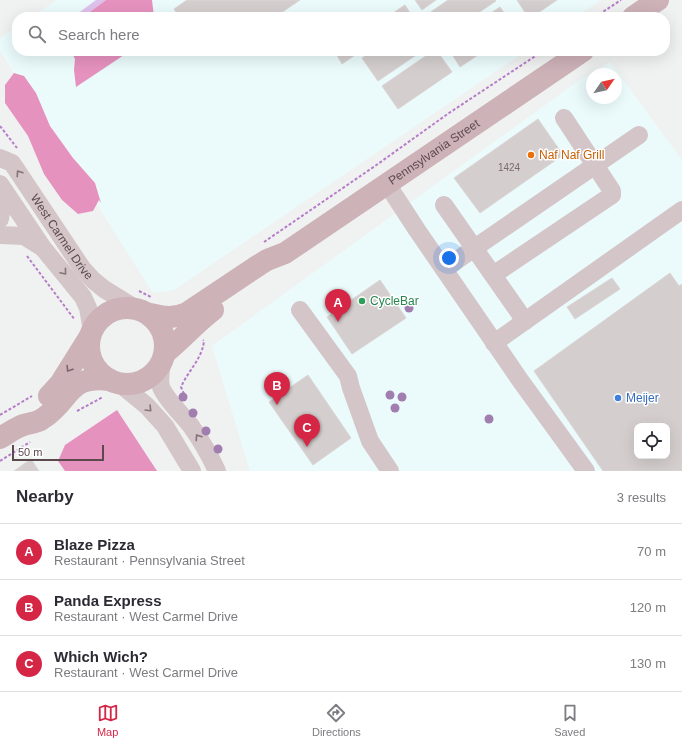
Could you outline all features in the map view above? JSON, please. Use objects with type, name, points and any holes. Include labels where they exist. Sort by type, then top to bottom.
[{"type":"main road","points":[[640,12],[658,0]]},
{"type":"main road","name":"Pennsylvania Street","points":[[143,302],[166,318],[182,316],[267,260],[285,253],[576,56]]},
{"type":"main road","name":"Pennsylvania Street","points":[[163,358],[201,319],[272,269],[285,253]]},
{"type":"main road","points":[[0,438],[19,426],[41,420],[48,415],[78,384],[94,378],[129,384],[144,380],[153,375],[163,358],[166,343],[160,325],[143,302],[106,313],[85,329],[60,384],[24,416],[19,426]]},
{"type":"main road","points":[[85,329],[91,359],[99,371],[115,382]]},
{"type":"street","points":[[494,275],[612,195],[612,191],[564,118]]},
{"type":"street","points":[[444,269],[639,135]]},
{"type":"street","name":"West Carmel Drive","points":[[0,158],[12,163],[73,255],[93,280],[114,297],[143,302]]},
{"type":"street","name":"West Carmel Drive","points":[[0,184],[43,248],[83,297],[88,308],[85,329]]},
{"type":"street","points":[[387,184],[494,343],[586,471]]},
{"type":"street","points":[[0,196],[2,206],[0,219]]},
{"type":"street","points":[[444,205],[525,321]]},
{"type":"street","points":[[494,343],[682,210]]},
{"type":"street","points":[[0,235],[24,236],[43,248]]},
{"type":"street","points":[[300,310],[348,376],[370,441],[388,470]]},
{"type":"street","points":[[163,358],[160,374],[161,386],[166,397],[191,426],[217,471]]},
{"type":"street","points":[[115,382],[147,406],[164,426],[192,471]]},
{"type":"path","points":[[603,12],[621,0]]},
{"type":"path","points":[[259,245],[375,166],[448,113],[535,56]]},
{"type":"path","points":[[23,252],[85,329]]},
{"type":"path","points":[[192,368],[201,355],[204,341]]},
{"type":"shaded area","points":[[57,0],[601,0],[583,12],[39,12]]},
{"type":"shaded area","points":[[96,0],[106,0],[90,12],[80,12]]},
{"type":"shaded area","points":[[106,0],[152,0],[153,12],[90,12]]},
{"type":"shaded area","points":[[12,30],[12,56],[519,56],[174,290],[153,293],[0,51],[0,38]]},
{"type":"shaded area","points":[[74,56],[122,56],[76,87],[74,70],[75,59]]},
{"type":"shaded area","points":[[610,62],[614,68],[600,68]]},
{"type":"shaded area","points":[[14,73],[24,76],[36,93],[50,126],[73,158],[95,183],[101,203],[99,200],[93,211],[78,214],[62,200],[44,174],[28,136],[5,103],[5,85]]},
{"type":"shaded area","points":[[586,77],[586,104],[622,104],[622,78],[682,160],[682,471],[250,471],[212,346]]},
{"type":"shaded area","points":[[117,410],[157,471],[65,471],[58,461],[65,445]]},
{"type":"building","points":[[187,0],[300,0],[282,12],[176,12],[174,9]]},
{"type":"building","points":[[415,0],[436,0],[422,10]]},
{"type":"building","points":[[448,0],[496,1],[480,12],[431,12]]},
{"type":"building","points":[[517,0],[557,0],[539,12],[525,12]]},
{"type":"building","points":[[405,5],[409,12],[394,12]]},
{"type":"building","points":[[500,7],[504,12],[492,12]]},
{"type":"building","points":[[337,56],[354,56],[342,64]]},
{"type":"building","points":[[365,56],[415,56],[378,81],[362,58]]},
{"type":"building","points":[[426,56],[441,56],[452,72],[398,109],[382,86]]},
{"type":"building","points":[[453,56],[476,56],[460,67]]},
{"type":"building","points":[[538,119],[563,155],[480,213],[454,178]]},
{"type":"building","name":"Meijer","points":[[670,273],[679,286],[682,284],[682,471],[603,471],[534,371]]},
{"type":"building","points":[[612,278],[620,289],[575,319],[567,307]]},
{"type":"building","points":[[380,280],[406,318],[352,354],[327,317]]},
{"type":"building","points":[[308,375],[351,438],[313,465],[269,402]]},
{"type":"building","points":[[31,459],[39,471],[14,471]]},
{"type":"place","name":"Naf Naf Grill","points":[[531,155]]},
{"type":"place","name":"CycleBar","points":[[362,301]]},
{"type":"place","name":"Blaze Pizza","points":[[338,322]]},
{"type":"place","name":"Meijer","points":[[618,398]]},
{"type":"place","name":"Panda Express","points":[[277,405]]},
{"type":"place","name":"Which Wich?","points":[[307,447]]}]
